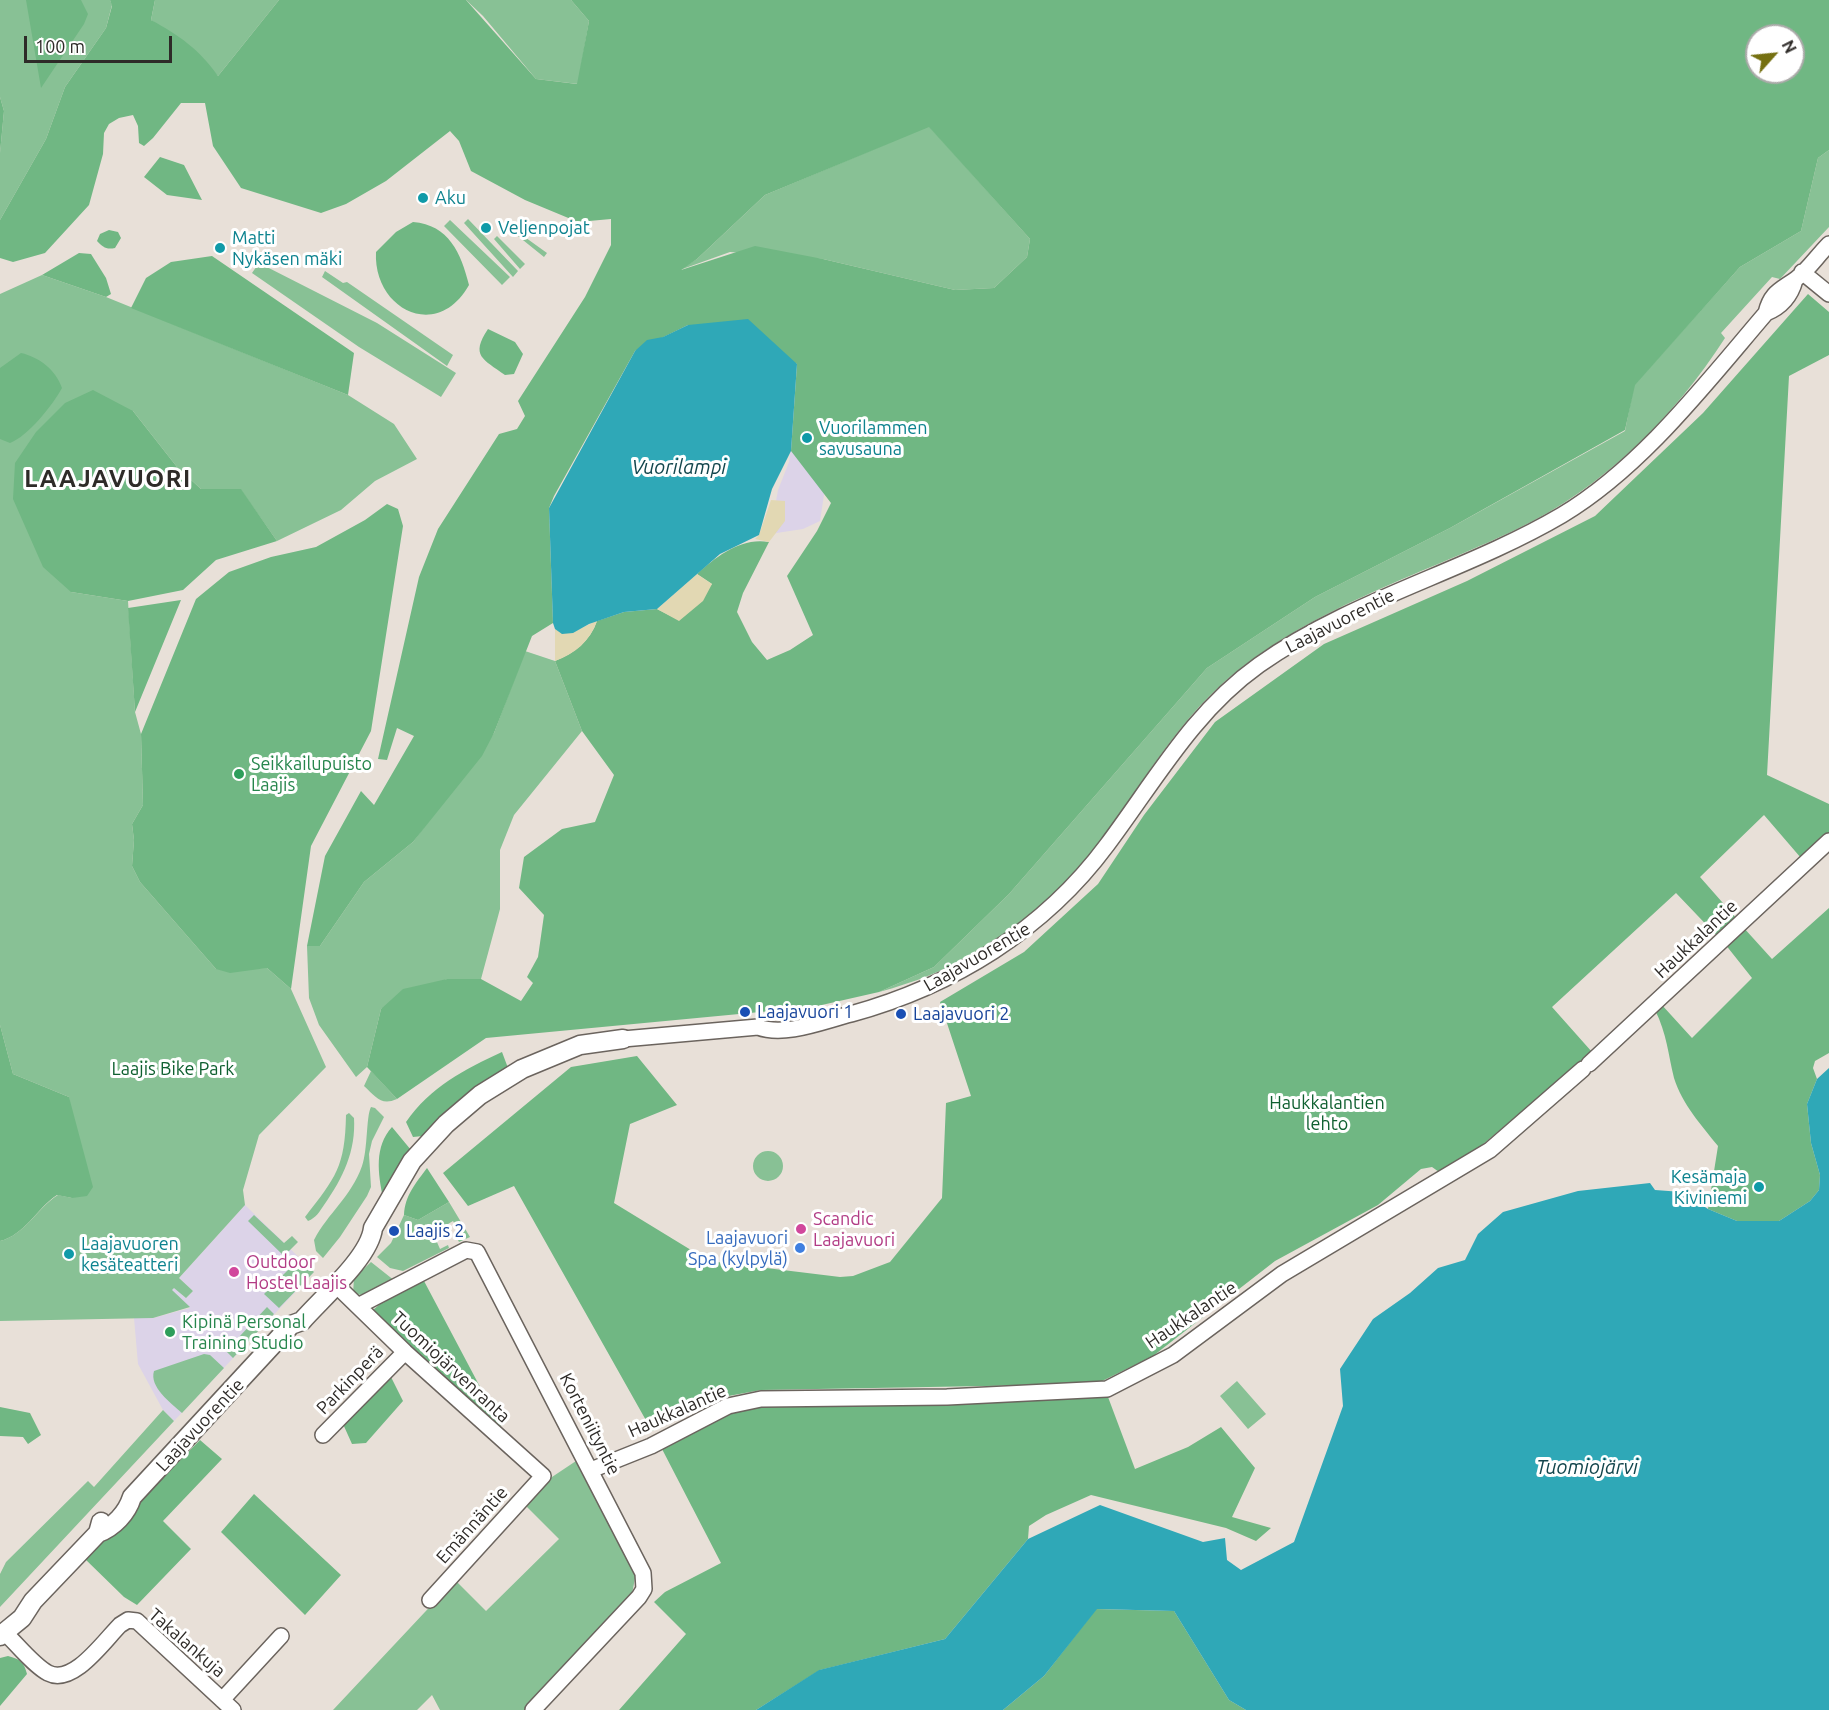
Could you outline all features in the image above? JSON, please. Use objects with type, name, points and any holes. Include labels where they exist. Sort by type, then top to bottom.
[{"type":"main road","name":"Laajavuorentie","points":[[2,1634],[22,1618],[33,1601],[98,1533],[101,1521],[121,1501],[132,1497],[291,1325],[302,1321],[335,1284],[372,1240],[373,1228],[412,1161],[446,1124],[480,1095],[522,1069],[580,1045],[623,1039]]},
{"type":"main road","name":"Laajavuorentie","points":[[291,1325],[294,1314],[364,1233],[373,1228]]},
{"type":"street","name":"Laajavuorentie","points":[[623,1039],[758,1026],[768,1020],[797,1018],[816,1022],[862,1011],[918,992],[991,953],[1034,924],[1107,846],[1182,738],[1237,682],[1300,638],[1347,614],[1517,539],[1588,498],[1668,425],[1766,313],[1769,302],[1784,284],[1799,276],[1829,244]]},
{"type":"street","points":[[1799,276],[1829,294]]},
{"type":"street","name":"Haukkalantie","points":[[591,1470],[651,1446],[728,1406],[761,1400],[947,1397],[1107,1389],[1173,1355],[1282,1274],[1490,1150],[1586,1066],[1829,841]]},
{"type":"street","name":"Korteniityntie","points":[[358,1306],[466,1250],[477,1251],[643,1573],[644,1589],[533,1710]]},
{"type":"street","name":"Tuomiojärvenranta","points":[[335,1284],[405,1352],[543,1476]]},
{"type":"street","name":"Parkinperä","points":[[323,1435],[405,1352]]},
{"type":"street","name":"Emännäntie","points":[[430,1600],[543,1476]]},
{"type":"street","name":"Takalankuja","points":[[2,1634],[47,1673],[60,1677],[75,1671],[120,1624],[128,1620],[136,1621],[228,1705]]},
{"type":"street","points":[[228,1705],[281,1636]]},
{"type":"shaded area","points":[[795,421],[826,482],[820,521],[803,529],[770,534],[778,490],[789,462]]},
{"type":"shaded area","points":[[245,1205],[314,1272],[174,1421],[163,1410],[138,1364],[134,1318],[153,1318],[190,1308],[171,1290],[174,1287],[186,1298],[193,1291],[179,1278]]},
{"type":"green space","points":[[0,0],[110,0],[112,5],[106,28],[65,87],[46,139],[0,220],[0,153],[4,111],[0,97]]},
{"type":"green space","points":[[26,0],[81,0],[88,14],[84,24],[41,88]]},
{"type":"green space","points":[[110,0],[155,0],[151,20],[188,44],[204,58],[218,76],[279,0],[466,0],[536,79],[577,84],[589,21],[571,0],[1829,0],[1829,150],[1818,158],[1801,231],[1740,267],[1635,385],[1625,430],[1450,528],[1315,597],[1207,668],[1009,894],[934,967],[879,992],[813,1007],[486,1038],[397,1099],[367,1067],[381,1009],[403,989],[447,979],[481,979],[521,1001],[533,983],[527,977],[538,957],[544,915],[519,888],[524,857],[562,829],[595,822],[614,775],[582,731],[555,661],[581,646],[597,621],[624,612],[657,609],[679,620],[712,584],[697,574],[730,549],[749,542],[769,542],[743,593],[737,612],[752,642],[767,660],[790,650],[813,635],[787,576],[817,531],[831,503],[791,451],[797,364],[688,325],[635,351],[549,508],[553,623],[532,636],[494,733],[482,756],[413,842],[364,882],[320,946],[307,946],[325,856],[361,791],[374,805],[414,736],[397,728],[387,760],[378,759],[419,577],[438,529],[499,434],[517,429],[525,416],[518,401],[585,297],[611,245],[611,219],[578,222],[525,200],[471,171],[459,141],[450,131],[386,181],[346,204],[321,213],[241,188],[213,146],[205,103],[181,103],[144,146],[139,143],[138,126],[133,115],[119,118],[109,124],[104,133],[103,154],[89,205],[45,253],[13,262],[0,258],[0,220],[46,139],[65,87],[106,28],[112,6]],"holes":[[[929,127],[1030,239],[1027,257],[994,288],[955,290],[823,259],[755,246],[681,270],[697,259],[765,195]]]},
{"type":"green space","points":[[155,0],[279,0],[218,76],[151,20]]},
{"type":"green space","points":[[466,0],[571,0],[589,21],[578,84],[536,79],[483,16]]},
{"type":"green space","points":[[0,97],[4,111],[0,153]]},
{"type":"green space","points":[[929,126],[1030,239],[1027,257],[994,288],[955,290],[823,259],[730,252],[677,271],[697,259],[765,195]]},
{"type":"green space","points":[[1829,150],[1829,227],[1780,279],[1772,277],[1721,333],[1725,338],[1683,395],[1660,422],[1607,472],[1548,513],[1517,529],[1364,596],[1289,635],[1255,658],[1222,684],[1179,730],[1087,859],[1048,902],[1027,920],[981,951],[930,975],[879,992],[934,967],[1009,894],[1207,668],[1315,597],[1450,528],[1625,431],[1634,385],[1740,267],[1801,231],[1818,158]]},
{"type":"green space","points":[[160,157],[184,165],[202,200],[167,195],[144,177]]},
{"type":"green space","points":[[468,219],[518,271],[513,277],[464,223]]},
{"type":"green space","points":[[450,220],[510,277],[502,285],[444,226]]},
{"type":"green space","points":[[413,222],[425,224],[444,235],[457,252],[466,273],[469,285],[456,302],[441,312],[425,315],[409,311],[396,303],[385,289],[378,272],[376,252],[396,232]]},
{"type":"green space","points":[[109,230],[118,232],[121,238],[115,248],[109,249],[97,241],[100,234]]},
{"type":"green space","points":[[515,230],[547,253],[544,257],[513,232]]},
{"type":"green space","points":[[497,236],[525,264],[520,269],[494,239]]},
{"type":"green space","points":[[79,253],[91,254],[106,278],[111,294],[106,297],[42,275]]},
{"type":"green space","points":[[212,256],[354,353],[348,395],[131,308],[146,278],[171,262]]},
{"type":"green space","points":[[259,263],[377,323],[456,373],[441,397],[359,347],[252,273]]},
{"type":"green space","points":[[325,271],[343,283],[347,282],[453,355],[447,366],[322,277]]},
{"type":"green space","name":"Laajis Bike Park","points":[[42,275],[106,297],[348,395],[394,424],[417,459],[375,481],[341,510],[277,541],[241,490],[201,489],[177,467],[133,411],[71,592],[128,601],[135,712],[141,734],[143,805],[132,824],[134,840],[132,866],[140,882],[216,969],[267,968],[291,989],[326,1067],[259,1135],[243,1190],[245,1205],[179,1278],[193,1291],[186,1298],[174,1288],[172,1290],[190,1307],[153,1318],[0,1321],[0,1241],[17,1233],[58,1195],[72,1198],[69,1097],[13,1074],[0,1025],[0,294]]},
{"type":"green space","name":"Haukkalantien lehto","points":[[1808,294],[1829,312],[1829,355],[1789,376],[1767,775],[1829,804],[1829,833],[1801,858],[1764,815],[1700,877],[1737,919],[1718,937],[1676,893],[1552,1007],[1592,1052],[1462,1162],[1442,1174],[1432,1167],[1421,1169],[1378,1205],[1275,1261],[1153,1356],[1096,1384],[761,1390],[723,1397],[652,1431],[514,1186],[468,1206],[443,1173],[571,1067],[637,1056],[677,1105],[630,1124],[614,1203],[709,1261],[840,1277],[853,1276],[890,1262],[942,1198],[946,1103],[971,1096],[940,1002],[1024,952],[1098,884],[1144,815],[1215,722],[1324,644],[1467,581],[1595,516],[1703,413]]},
{"type":"green space","points":[[488,329],[515,342],[523,354],[514,374],[505,375],[485,361],[482,356],[480,345]]},
{"type":"green space","points":[[21,353],[46,365],[56,376],[62,388],[39,420],[17,440],[10,443],[0,439],[0,368]]},
{"type":"green space","points":[[93,390],[133,411],[177,467],[201,489],[241,489],[277,541],[216,560],[183,590],[128,601],[71,592],[43,567],[13,499],[15,463],[36,432],[65,403]]},
{"type":"green space","points":[[387,504],[398,509],[403,526],[371,731],[311,846],[291,989],[267,968],[230,973],[216,969],[140,882],[132,866],[134,840],[132,824],[143,805],[141,734],[196,599],[229,572],[271,557],[316,547],[365,520]]},
{"type":"green space","points":[[181,600],[135,712],[128,608]]},
{"type":"green space","points":[[525,651],[555,661],[582,731],[514,815],[500,850],[500,909],[481,979],[447,979],[381,1009],[367,1067],[356,1077],[319,1025],[309,998],[307,946],[320,946],[364,882],[413,842],[494,733]]},
{"type":"green space","points":[[1829,908],[1829,1053],[1815,1061],[1813,1068],[1817,1079],[1807,1104],[1811,1143],[1820,1175],[1819,1190],[1810,1201],[1779,1221],[1737,1221],[1708,1209],[1718,1146],[1682,1097],[1674,1078],[1665,1036],[1655,1010],[1661,1004],[1692,1038],[1752,978],[1725,944],[1743,927],[1772,959]]},
{"type":"green space","points":[[0,1025],[13,1074],[69,1097],[93,1187],[87,1196],[72,1198],[57,1195],[17,1233],[0,1241]]},
{"type":"green space","points":[[502,1052],[508,1068],[423,1136],[413,1137],[406,1122],[426,1099],[449,1080]]},
{"type":"green space","points":[[371,1071],[397,1099],[383,1101],[375,1097],[364,1086]]},
{"type":"green space","points":[[371,1107],[384,1117],[372,1141],[369,1154],[371,1187],[340,1237],[323,1258],[316,1251],[314,1240],[352,1187],[362,1166]]},
{"type":"green space","points":[[349,1113],[354,1118],[354,1130],[347,1164],[321,1210],[308,1221],[305,1217],[331,1181],[341,1160],[346,1115]]},
{"type":"green space","points":[[392,1127],[411,1150],[383,1198],[379,1170],[380,1152],[382,1143]]},
{"type":"green space","points":[[768,1151],[779,1155],[783,1166],[779,1177],[768,1181],[757,1177],[753,1166],[757,1155]]},
{"type":"green space","points":[[427,1168],[449,1202],[418,1220],[404,1215],[406,1201]]},
{"type":"green space","points":[[449,1202],[470,1237],[459,1242],[458,1240],[462,1237],[453,1221],[433,1233],[440,1249],[448,1245],[449,1248],[403,1271],[390,1268],[377,1257],[391,1243],[404,1215],[418,1220]]},
{"type":"green space","points":[[254,1215],[284,1243],[292,1236],[298,1242],[284,1256],[248,1221]]},
{"type":"green space","points":[[300,1258],[314,1272],[279,1308],[264,1294]]},
{"type":"green space","points":[[371,1262],[395,1281],[364,1295],[353,1294],[354,1278]]},
{"type":"green space","points":[[424,1281],[505,1434],[373,1310]]},
{"type":"green space","points":[[267,1307],[274,1314],[233,1358],[226,1351]]},
{"type":"green space","points":[[204,1354],[210,1355],[224,1368],[182,1413],[158,1389],[153,1377],[154,1371]]},
{"type":"green space","points":[[389,1373],[403,1401],[366,1443],[352,1444],[343,1424]]},
{"type":"green space","points":[[1237,1381],[1266,1414],[1248,1429],[1220,1396]]},
{"type":"green space","points":[[1108,1397],[1135,1469],[1188,1447],[1221,1427],[1255,1468],[1232,1517],[1271,1528],[1256,1541],[1226,1528],[1091,1495],[1046,1515],[1029,1526],[1028,1539],[945,1639],[820,1670],[756,1710],[619,1710],[686,1634],[654,1602],[665,1592],[721,1563],[662,1449],[730,1413],[763,1407]]},
{"type":"green space","points":[[0,1407],[30,1413],[41,1435],[28,1444],[23,1437],[0,1436]]},
{"type":"green space","points":[[163,1410],[174,1421],[0,1607],[0,1574],[6,1562],[88,1481],[94,1487]]},
{"type":"green space","points":[[200,1440],[222,1459],[163,1521],[191,1549],[137,1605],[124,1597],[84,1558]]},
{"type":"green space","points":[[579,1459],[636,1573],[632,1594],[525,1710],[440,1710],[432,1695],[417,1710],[333,1710],[455,1580],[486,1611],[559,1539],[524,1504],[546,1481]]},
{"type":"green space","points":[[254,1494],[341,1575],[305,1615],[221,1532]]},
{"type":"green space","points":[[1096,1609],[1174,1611],[1229,1700],[1246,1710],[1003,1710],[1044,1676]]},
{"type":"green space","points":[[8,1656],[21,1662],[27,1674],[0,1706],[0,1658]]},
{"type":"sand","points":[[771,500],[785,501],[785,521],[769,542],[755,539],[759,535]]},
{"type":"sand","points":[[697,574],[712,584],[703,601],[679,621],[657,609]]},
{"type":"sand","points":[[597,621],[581,646],[555,661],[555,629],[566,633]]},
{"type":"water","name":"Vuorilampi","points":[[748,319],[797,364],[791,451],[772,489],[759,535],[720,554],[657,609],[624,612],[589,624],[573,633],[562,634],[555,629],[553,623],[549,508],[635,351],[647,340],[663,337],[688,325]]},
{"type":"water","name":"Tuomiojärvi","points":[[1829,1068],[1829,1710],[1246,1710],[1229,1700],[1174,1611],[1097,1609],[1044,1676],[1003,1710],[756,1710],[819,1670],[945,1639],[1028,1539],[1100,1505],[1203,1542],[1225,1538],[1227,1560],[1241,1570],[1294,1542],[1343,1406],[1340,1369],[1373,1319],[1410,1293],[1438,1268],[1465,1260],[1478,1234],[1503,1212],[1578,1191],[1650,1183],[1655,1190],[1682,1192],[1708,1209],[1737,1221],[1779,1221],[1810,1201],[1819,1190],[1820,1175],[1811,1143],[1807,1104],[1817,1079]]},
{"type":"place","name":"Aku","points":[[423,198]]},
{"type":"place","name":"Veljenpojat","points":[[486,228]]},
{"type":"place","name":"Matti Nykäsen mäki","points":[[220,248]]},
{"type":"place","name":"Vuorilammen savusauna","points":[[807,438]]},
{"type":"place","name":"Seikkailupuisto Laajis","points":[[239,774]]},
{"type":"place","name":"Laajavuori 1","points":[[745,1012]]},
{"type":"place","name":"Laajavuori 2","points":[[901,1014]]},
{"type":"place","name":"Kesämaja Kiviniemi","points":[[1759,1187]]},
{"type":"place","name":"Scandic Laajavuori","points":[[801,1229]]},
{"type":"place","name":"Laajis 2","points":[[394,1231]]},
{"type":"place","name":"Laajavuori Spa (kylpylä)","points":[[800,1248]]},
{"type":"place","name":"Laajavuoren kesäteatteri","points":[[69,1254]]},
{"type":"place","name":"Outdoor Hostel Laajis","points":[[234,1272]]},
{"type":"place","name":"Kipinä Personal Training Studio","points":[[170,1332]]},
{"type":"district","name":"LAAJAVUORI","points":[[108,479]]}]
